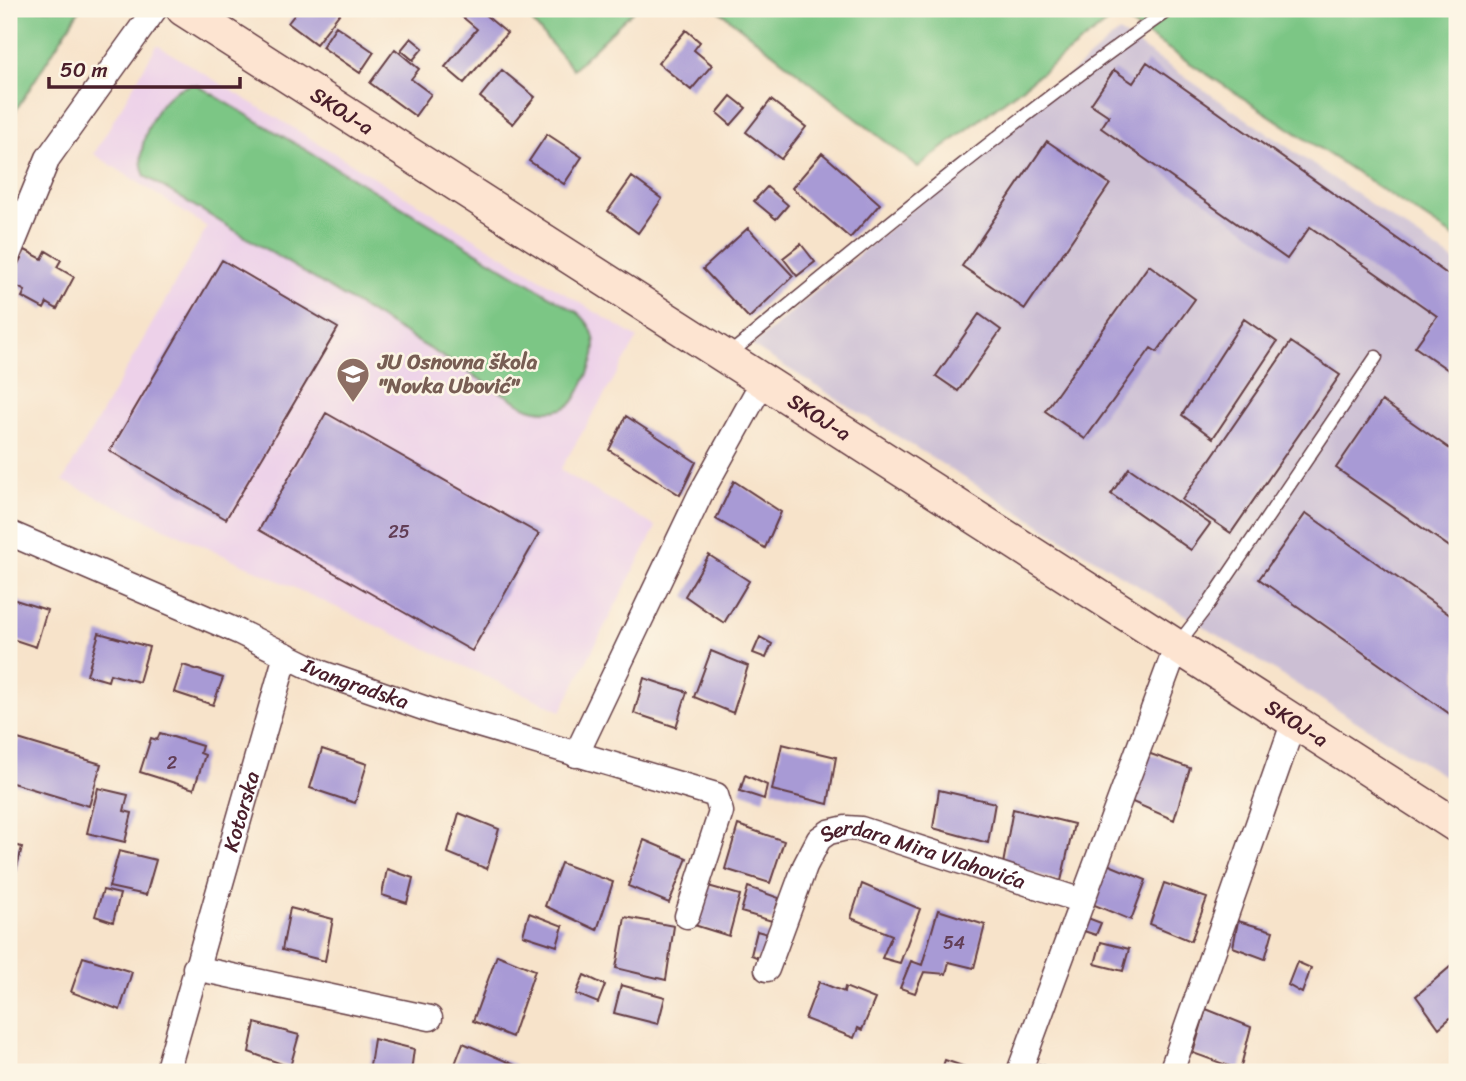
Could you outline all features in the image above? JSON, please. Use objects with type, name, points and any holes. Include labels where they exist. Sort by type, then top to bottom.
[{"type":"main road","name":"SKOJ-a","points":[[183,9],[1457,826]]},
{"type":"street","points":[[9,253],[48,158],[155,9]]},
{"type":"street","points":[[576,755],[700,495],[763,381]]},
{"type":"street","name":"Ivangradska","points":[[9,533],[322,673],[438,713],[716,795],[721,812],[687,916]]},
{"type":"street","points":[[1019,1072],[1177,645]]},
{"type":"street","name":"Kotorska","points":[[167,1072],[286,655]]},
{"type":"street","points":[[1171,1072],[1294,721]]},
{"type":"street","name":"Serdara Mira Vlahovića","points":[[767,969],[805,866],[819,839],[829,832],[846,828],[861,830],[1083,901]]},
{"type":"street","points":[[195,968],[430,1018]]},
{"type":"lane","points":[[726,358],[860,247],[1088,66],[1167,10]]},
{"type":"lane","points":[[1177,645],[1208,605],[1376,357]]},
{"type":"shaded area","points":[[1119,32],[1457,263],[1457,784],[752,346]]},
{"type":"shaded area","name":"JU Osnovna škola \"Novka Ubović\"","points":[[157,45],[638,338],[560,470],[656,527],[561,711],[63,481],[207,227],[94,154]]},
{"type":"green space","points":[[9,9],[80,9],[9,121]]},
{"type":"green space","points":[[521,9],[635,9],[573,69]]},
{"type":"green space","points":[[717,9],[1457,9],[1457,239],[1117,15],[918,167]]},
{"type":"green space","points":[[190,85],[197,85],[577,312],[594,336],[595,353],[573,402],[554,411],[535,410],[524,406],[145,176],[142,166],[143,144],[151,122],[170,95]]},
{"type":"building","points":[[299,9],[343,9],[316,44],[288,23]]},
{"type":"building","points":[[453,9],[478,9],[507,33],[464,83],[445,67],[477,29]]},
{"type":"building","points":[[336,26],[374,52],[360,73],[322,47]]},
{"type":"building","points":[[686,30],[700,42],[694,50],[712,65],[691,90],[658,63]]},
{"type":"building","points":[[411,38],[423,48],[413,60],[401,50]]},
{"type":"building","points":[[395,49],[419,69],[411,79],[431,94],[415,116],[370,83]]},
{"type":"building","points":[[1147,62],[1457,281],[1457,376],[1415,347],[1437,316],[1310,227],[1287,259],[1101,128],[1109,116],[1091,104],[1114,70],[1133,83]]},
{"type":"building","points":[[502,70],[535,97],[513,124],[480,97]]},
{"type":"building","points":[[731,96],[746,108],[731,125],[717,113]]},
{"type":"building","points":[[771,100],[806,127],[781,159],[746,132]]},
{"type":"building","points":[[547,134],[582,157],[564,184],[529,161]]},
{"type":"building","points":[[1047,141],[1110,184],[1025,309],[962,266]]},
{"type":"building","points":[[822,153],[880,204],[850,238],[792,188]]},
{"type":"building","points":[[632,177],[662,199],[638,233],[608,211]]},
{"type":"building","points":[[767,187],[788,205],[776,219],[754,201]]},
{"type":"building","points":[[748,228],[793,276],[749,318],[703,269]]},
{"type":"building","points":[[801,244],[815,262],[797,276],[783,258]]},
{"type":"building","points":[[25,250],[42,259],[46,251],[61,260],[57,267],[74,277],[57,309],[47,303],[44,309],[22,297],[25,291],[9,282]]},
{"type":"building","points":[[222,260],[338,328],[226,519],[110,451]]},
{"type":"building","points":[[1149,265],[1195,299],[1157,352],[1151,348],[1085,439],[1045,411]]},
{"type":"building","points":[[979,314],[1001,330],[958,391],[936,376]]},
{"type":"building","points":[[1244,319],[1277,342],[1213,438],[1182,415]]},
{"type":"building","points":[[1291,342],[1340,375],[1231,533],[1182,500]]},
{"type":"building","points":[[1382,401],[1457,454],[1457,552],[1336,468]]},
{"type":"building","points":[[326,413],[539,534],[472,651],[259,530]]},
{"type":"building","points":[[626,416],[696,462],[680,495],[609,450]]},
{"type":"building","points":[[1129,468],[1210,524],[1191,550],[1111,494]]},
{"type":"building","points":[[734,481],[781,512],[765,548],[716,519]]},
{"type":"building","points":[[1306,513],[1457,620],[1457,719],[1259,579]]},
{"type":"building","points":[[709,555],[749,581],[724,623],[685,596]]},
{"type":"building","points":[[9,598],[47,610],[36,647],[9,638]]},
{"type":"building","points":[[99,633],[149,647],[139,682],[110,674],[108,681],[87,675]]},
{"type":"building","points":[[760,637],[772,644],[766,658],[753,653]]},
{"type":"building","points":[[711,651],[748,666],[733,713],[694,697]]},
{"type":"building","points":[[183,665],[223,678],[213,705],[174,692]]},
{"type":"building","points":[[644,678],[687,692],[676,727],[634,713]]},
{"type":"building","points":[[160,733],[202,746],[200,753],[205,755],[194,789],[140,772],[151,738],[157,740]]},
{"type":"building","points":[[18,739],[101,764],[89,806],[9,782],[9,770]]},
{"type":"building","points":[[782,744],[836,757],[828,804],[772,790]]},
{"type":"building","points":[[322,749],[367,764],[355,803],[310,788]]},
{"type":"building","points":[[1145,752],[1190,768],[1174,820],[1130,801]]},
{"type":"building","points":[[745,775],[767,785],[764,799],[740,791]]},
{"type":"building","points":[[98,788],[128,795],[124,811],[132,813],[125,842],[87,833]]},
{"type":"building","points":[[939,790],[995,803],[988,843],[933,828]]},
{"type":"building","points":[[1013,809],[1074,824],[1061,881],[1003,864]]},
{"type":"building","points":[[459,813],[499,829],[487,869],[448,853]]},
{"type":"building","points":[[738,825],[784,841],[770,883],[725,869]]},
{"type":"building","points":[[644,840],[687,858],[669,903],[628,886]]},
{"type":"building","points":[[9,844],[22,847],[13,883],[9,882]]},
{"type":"building","points":[[119,851],[156,860],[146,895],[109,887]]},
{"type":"building","points":[[561,863],[613,882],[597,930],[545,906]]},
{"type":"building","points":[[1107,864],[1146,880],[1131,920],[1092,904]]},
{"type":"building","points":[[387,869],[413,878],[407,903],[382,895]]},
{"type":"building","points":[[1164,883],[1207,898],[1191,941],[1150,924]]},
{"type":"building","points":[[701,884],[740,895],[729,936],[691,924]]},
{"type":"building","points":[[862,884],[920,909],[900,963],[882,958],[892,935],[851,918]]},
{"type":"building","points":[[748,887],[779,898],[772,921],[741,912]]},
{"type":"building","points":[[103,890],[120,894],[113,922],[95,916]]},
{"type":"building","points":[[290,908],[333,919],[325,961],[282,950]]},
{"type":"building","points":[[938,910],[985,925],[974,968],[949,962],[946,974],[924,972],[915,993],[900,988],[911,961],[922,965]]},
{"type":"building","points":[[529,913],[563,926],[557,946],[523,935]]},
{"type":"building","points":[[625,917],[674,926],[666,980],[616,968]]},
{"type":"building","points":[[1085,917],[1101,923],[1096,935],[1081,930]]},
{"type":"building","points":[[1238,921],[1273,931],[1265,959],[1233,947]]},
{"type":"building","points":[[757,931],[771,935],[764,960],[751,955]]},
{"type":"building","points":[[1101,942],[1129,949],[1123,971],[1095,964]]},
{"type":"building","points":[[497,955],[535,970],[512,1037],[473,1021]]},
{"type":"building","points":[[83,957],[132,972],[120,1010],[71,992]]},
{"type":"building","points":[[1457,961],[1457,1012],[1439,1028],[1416,996]]},
{"type":"building","points":[[1297,962],[1311,968],[1302,993],[1288,985]]},
{"type":"building","points":[[584,975],[605,985],[598,1003],[576,994]]},
{"type":"building","points":[[819,982],[844,992],[845,987],[875,999],[862,1030],[858,1028],[854,1038],[805,1019]]},
{"type":"building","points":[[621,985],[665,997],[658,1024],[614,1013]]},
{"type":"building","points":[[1206,1009],[1251,1027],[1240,1070],[1193,1053]]},
{"type":"building","points":[[255,1023],[299,1035],[290,1067],[249,1052]]},
{"type":"building","points":[[374,1039],[414,1049],[411,1072],[369,1072]]},
{"type":"building","points":[[463,1043],[515,1065],[512,1072],[452,1072]]},
{"type":"building","points":[[945,1060],[980,1072],[941,1072]]},
{"type":"building","points":[[1039,1064],[1066,1072],[1037,1072]]},
{"type":"place","name":"JU Osnovna škola \"Novka Ubović\"","points":[[353,404]]}]
